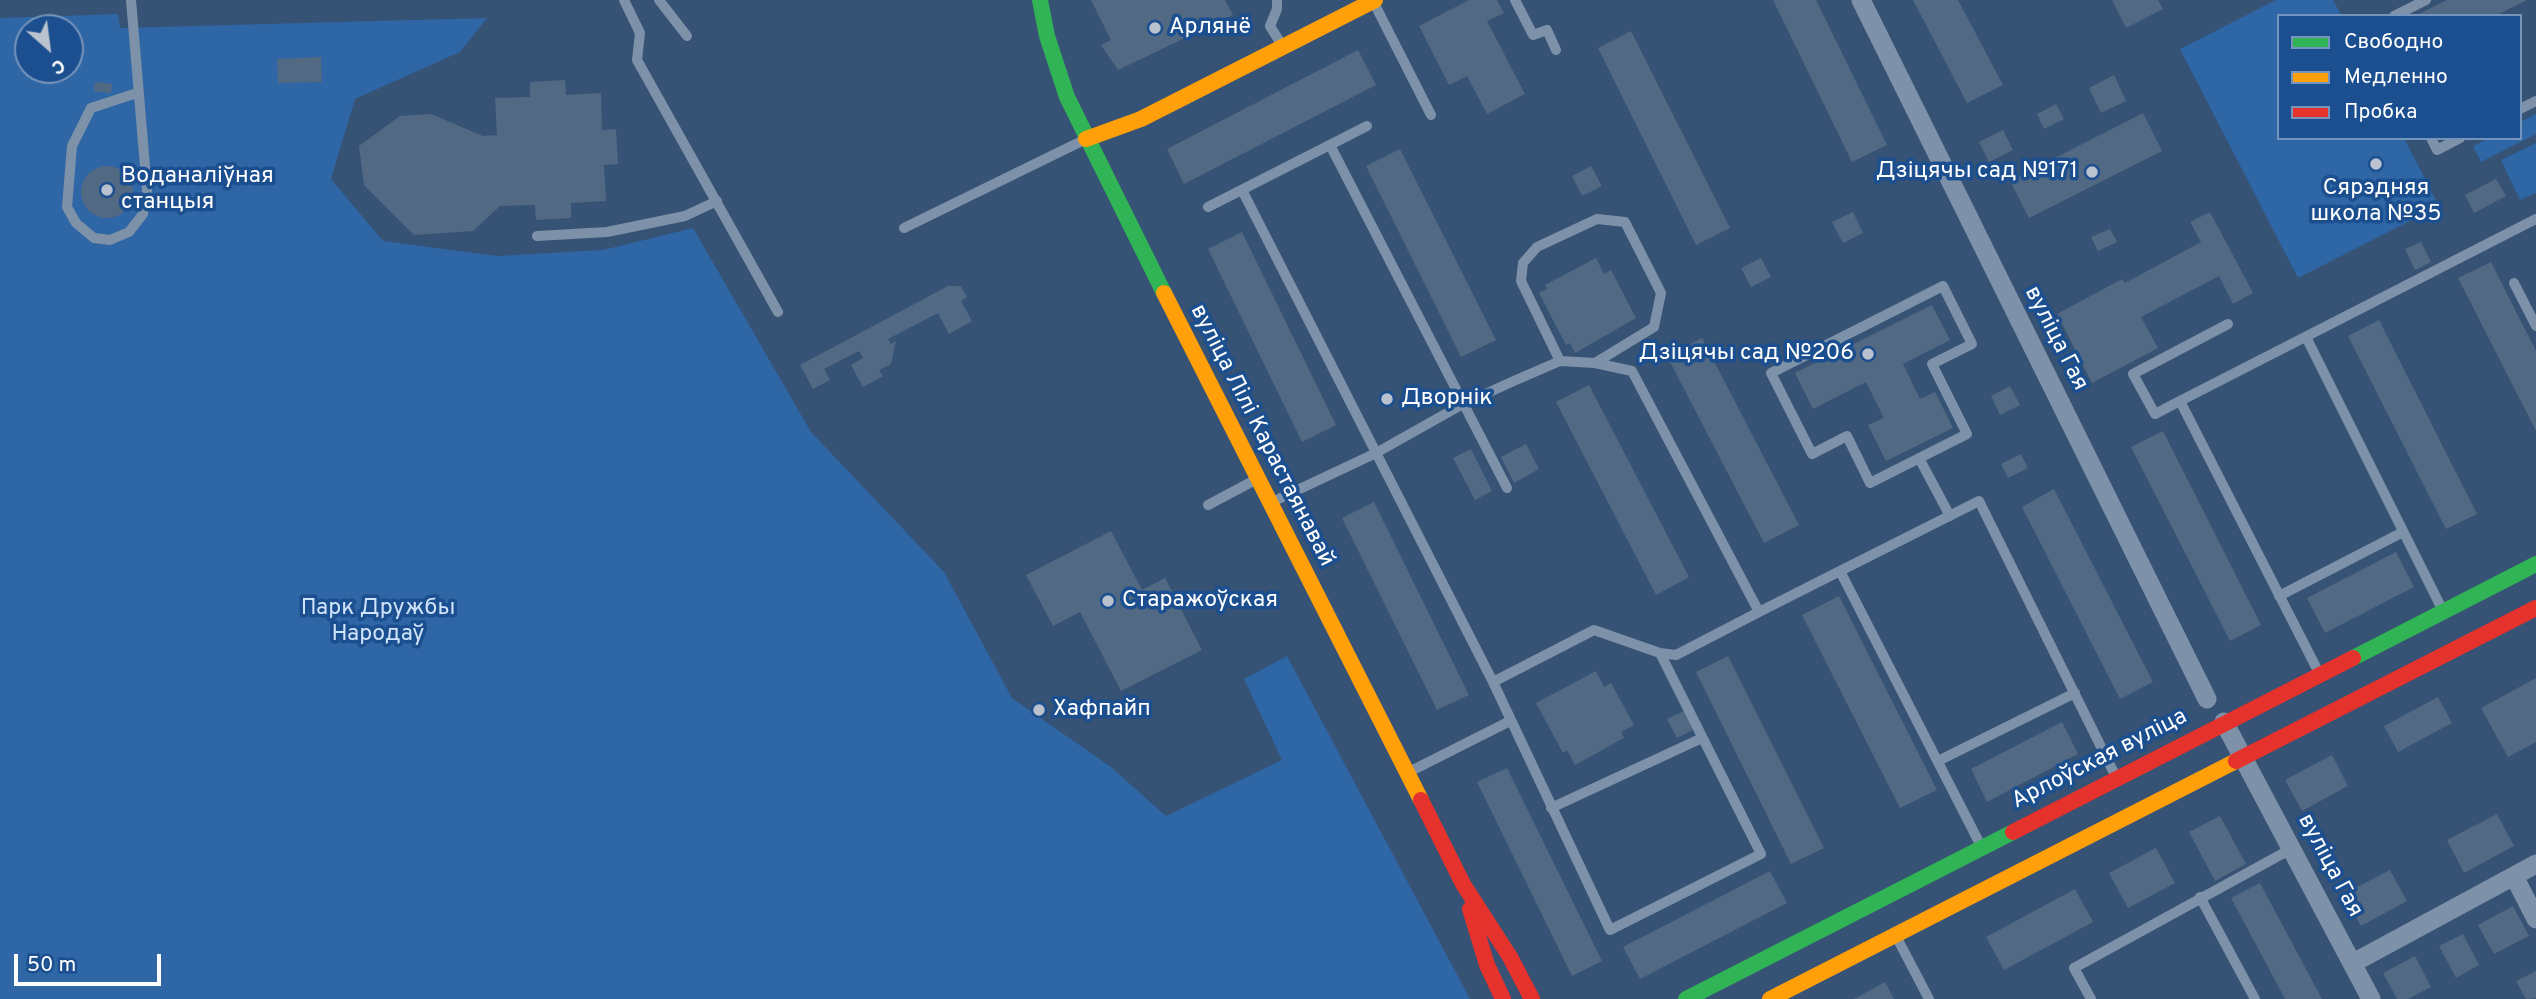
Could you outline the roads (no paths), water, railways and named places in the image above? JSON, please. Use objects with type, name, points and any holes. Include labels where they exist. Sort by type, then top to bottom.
[{"type":"main road","name":"вуліца Лілі Карастаянавай","points":[[1041,0],[1047,36],[1063,85],[1086,139],[1463,884],[1510,957],[1532,999]]},
{"type":"main road","points":[[1086,139],[1141,119],[1374,0]]},
{"type":"main road","name":"Арлоўская вуліца","points":[[1686,999],[2536,564]]},
{"type":"main road","points":[[1770,999],[2536,608]]},
{"type":"main road","name":"вуліца Лілі Карастаянавай","points":[[1463,884],[1477,936],[1503,999]]},
{"type":"street","name":"вуліца Гая","points":[[1861,0],[2207,699]]},
{"type":"street","name":"вуліца Гая","points":[[2224,722],[2371,999]]},
{"type":"street","points":[[2353,963],[2536,864]]},
{"type":"street","points":[[2514,876],[2536,919]]},
{"type":"lane","points":[[131,0],[147,190],[143,214],[129,232],[110,240],[93,238],[76,223],[67,207],[72,146],[92,108],[137,93]]},
{"type":"lane","points":[[624,0],[640,33],[637,60],[778,312]]},
{"type":"lane","points":[[659,0],[687,36]]},
{"type":"lane","points":[[1277,0],[1277,9],[1270,26],[1283,47]]},
{"type":"lane","points":[[1374,0],[1431,115]]},
{"type":"lane","points":[[1516,0],[1533,34],[1547,30],[1556,50]]},
{"type":"lane","points":[[2398,14],[2426,0]]},
{"type":"lane","points":[[1208,207],[1367,126]]},
{"type":"lane","points":[[904,228],[1086,139]]},
{"type":"lane","points":[[2432,140],[2437,150],[2456,140]]},
{"type":"lane","points":[[1330,145],[1507,488]]},
{"type":"lane","points":[[1242,190],[1493,682],[1610,930],[1761,854],[1660,653]]},
{"type":"lane","points":[[537,236],[607,232],[685,216],[718,201]]},
{"type":"lane","points":[[1560,361],[1521,281],[1523,263],[1537,247],[1597,219],[1625,222],[1661,293],[1654,327],[1595,363]]},
{"type":"lane","points":[[2228,324],[2133,374],[2155,414],[2536,219]]},
{"type":"lane","points":[[2514,283],[2536,326]]},
{"type":"lane","points":[[1942,286],[1972,344],[1932,364],[1967,434],[1919,458],[1870,483],[1847,436],[1812,454],[1771,373],[1942,286]]},
{"type":"lane","points":[[2306,337],[2443,612]]},
{"type":"lane","points":[[1270,503],[1376,453],[1463,404],[1560,361],[1595,363],[1632,371],[1759,612]]},
{"type":"lane","points":[[2180,401],[2319,673]]},
{"type":"lane","points":[[1919,458],[1950,516]]},
{"type":"lane","points":[[1208,505],[1258,478]]},
{"type":"lane","points":[[1493,682],[1594,630],[1660,653],[1676,655],[1979,501],[2117,777]]},
{"type":"lane","points":[[2279,596],[2403,532]]},
{"type":"lane","points":[[1840,571],[1982,846]]},
{"type":"lane","points":[[1938,761],[2075,693]]},
{"type":"lane","points":[[1407,774],[1510,721]]},
{"type":"lane","points":[[1551,808],[1702,738]]},
{"type":"lane","points":[[2091,999],[2074,968],[2291,849]]},
{"type":"lane","points":[[2200,897],[2255,999]]},
{"type":"lane","points":[[1895,934],[1929,999]]},
{"type":"place","name":"Арлянё","points":[[1155,28]]},
{"type":"place","name":"Сярэдняя школа №35","points":[[2376,164]]},
{"type":"place","name":"Дзіцячы сад №171","points":[[2092,172]]},
{"type":"place","name":"Воданаліўная станцыя","points":[[107,190]]},
{"type":"place","name":"Дзіцячы сад №206","points":[[1868,354]]},
{"type":"place","name":"Дворнік","points":[[1387,399]]},
{"type":"place","name":"Старажоўская","points":[[1108,601]]},
{"type":"place","name":"Хафпайп","points":[[1039,710]]},
{"type":"park label","name":"Парк Дружбы Народаў","points":[[378,622]]}]
